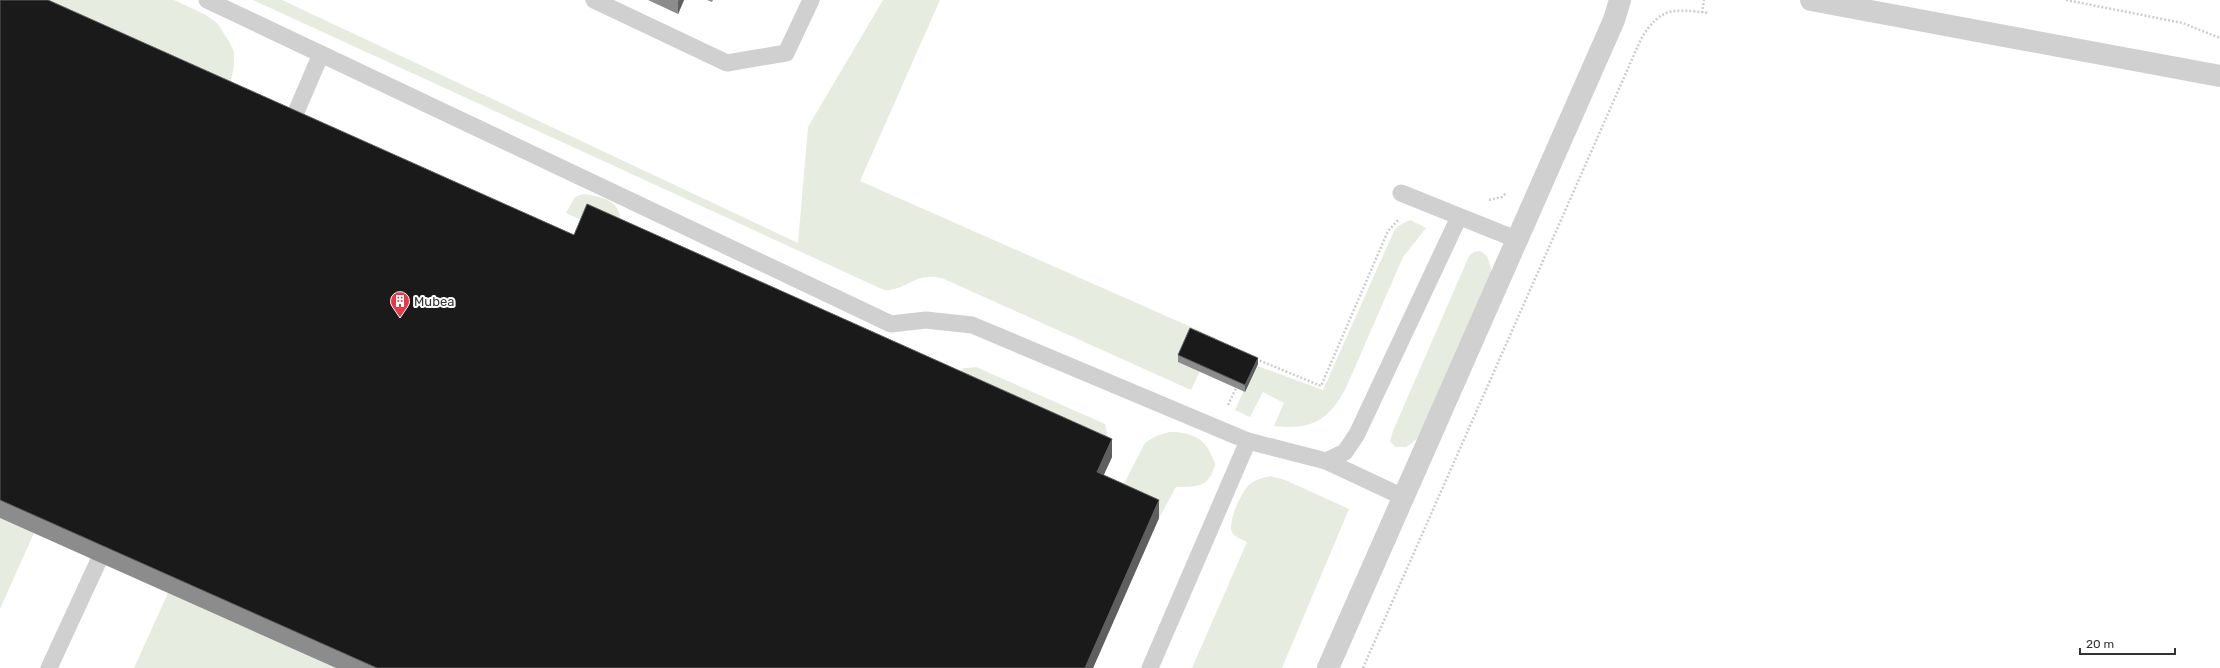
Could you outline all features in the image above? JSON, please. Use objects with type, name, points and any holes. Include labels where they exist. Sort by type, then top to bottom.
[{"type":"street","points":[[1328,668],[1518,240],[1614,20],[1620,0]]},
{"type":"street","points":[[1811,0],[1874,6],[2220,76]]},
{"type":"lane","points":[[207,0],[891,324],[926,320],[972,325],[1248,440],[1326,462],[1403,497]]},
{"type":"lane","points":[[594,0],[727,63],[786,53],[811,0]]},
{"type":"lane","points":[[290,126],[321,54]]},
{"type":"lane","points":[[1401,193],[1518,240]]},
{"type":"lane","points":[[1326,462],[1345,452],[1356,434],[1459,216]]},
{"type":"lane","points":[[1150,668],[1248,440]]},
{"type":"lane","points":[[49,668],[98,562]]},
{"type":"path","points":[[1702,13],[1704,0]]},
{"type":"path","points":[[2066,0],[2183,23],[2220,38]]},
{"type":"path","points":[[1363,668],[1641,39],[1649,27],[1667,12],[1681,10],[1708,14]]},
{"type":"path","points":[[1486,200],[1502,197],[1511,189]]},
{"type":"path","points":[[1251,357],[1321,386],[1388,231],[1395,221],[1404,217]]},
{"type":"path","points":[[1228,405],[1240,379]]},
{"type":"shaded area","points":[[7,0],[174,0],[206,15],[217,23],[230,43],[234,52],[234,66],[227,98]]},
{"type":"shaded area","points":[[253,0],[282,0],[798,243],[808,127],[883,0],[940,0],[860,181],[1216,338],[1191,390],[944,279],[925,277],[899,288],[884,290]]},
{"type":"shaded area","points":[[583,194],[602,198],[614,205],[618,210],[620,217],[619,237],[566,213],[575,197]]},
{"type":"shaded area","points":[[1410,220],[1426,228],[1403,257],[1345,390],[1331,410],[1324,417],[1308,425],[1298,427],[1274,426],[1284,403],[1263,392],[1250,417],[1235,410],[1255,365],[1323,390],[1394,231],[1398,226]]},
{"type":"shaded area","points":[[1480,251],[1487,256],[1497,286],[1434,427],[1406,447],[1395,447],[1390,441],[1393,431],[1469,256],[1474,252]]},
{"type":"shaded area","points":[[976,367],[1105,424],[1112,457],[956,374],[964,368]]},
{"type":"shaded area","points":[[1169,432],[1186,433],[1204,443],[1212,455],[1215,464],[1210,477],[1202,484],[1190,487],[1176,487],[1159,518],[1116,499],[1145,443],[1156,436]]},
{"type":"shaded area","points":[[1270,476],[1285,480],[1349,509],[1282,668],[1192,668],[1247,542],[1237,537],[1232,532],[1231,528],[1233,514],[1247,487],[1257,480]]},
{"type":"shaded area","points":[[0,518],[34,533],[0,609]]},
{"type":"shaded area","points":[[168,593],[336,668],[134,668]]},
{"type":"building","name":"Mubea","points":[[0,0],[48,0],[574,235],[587,204],[1112,439],[1097,472],[1159,500],[1085,668],[377,668],[0,500]]},
{"type":"building","points":[[1190,328],[1258,358],[1245,385],[1178,355]]},
{"type":"place","name":"Mubea","points":[[400,318]]}]
